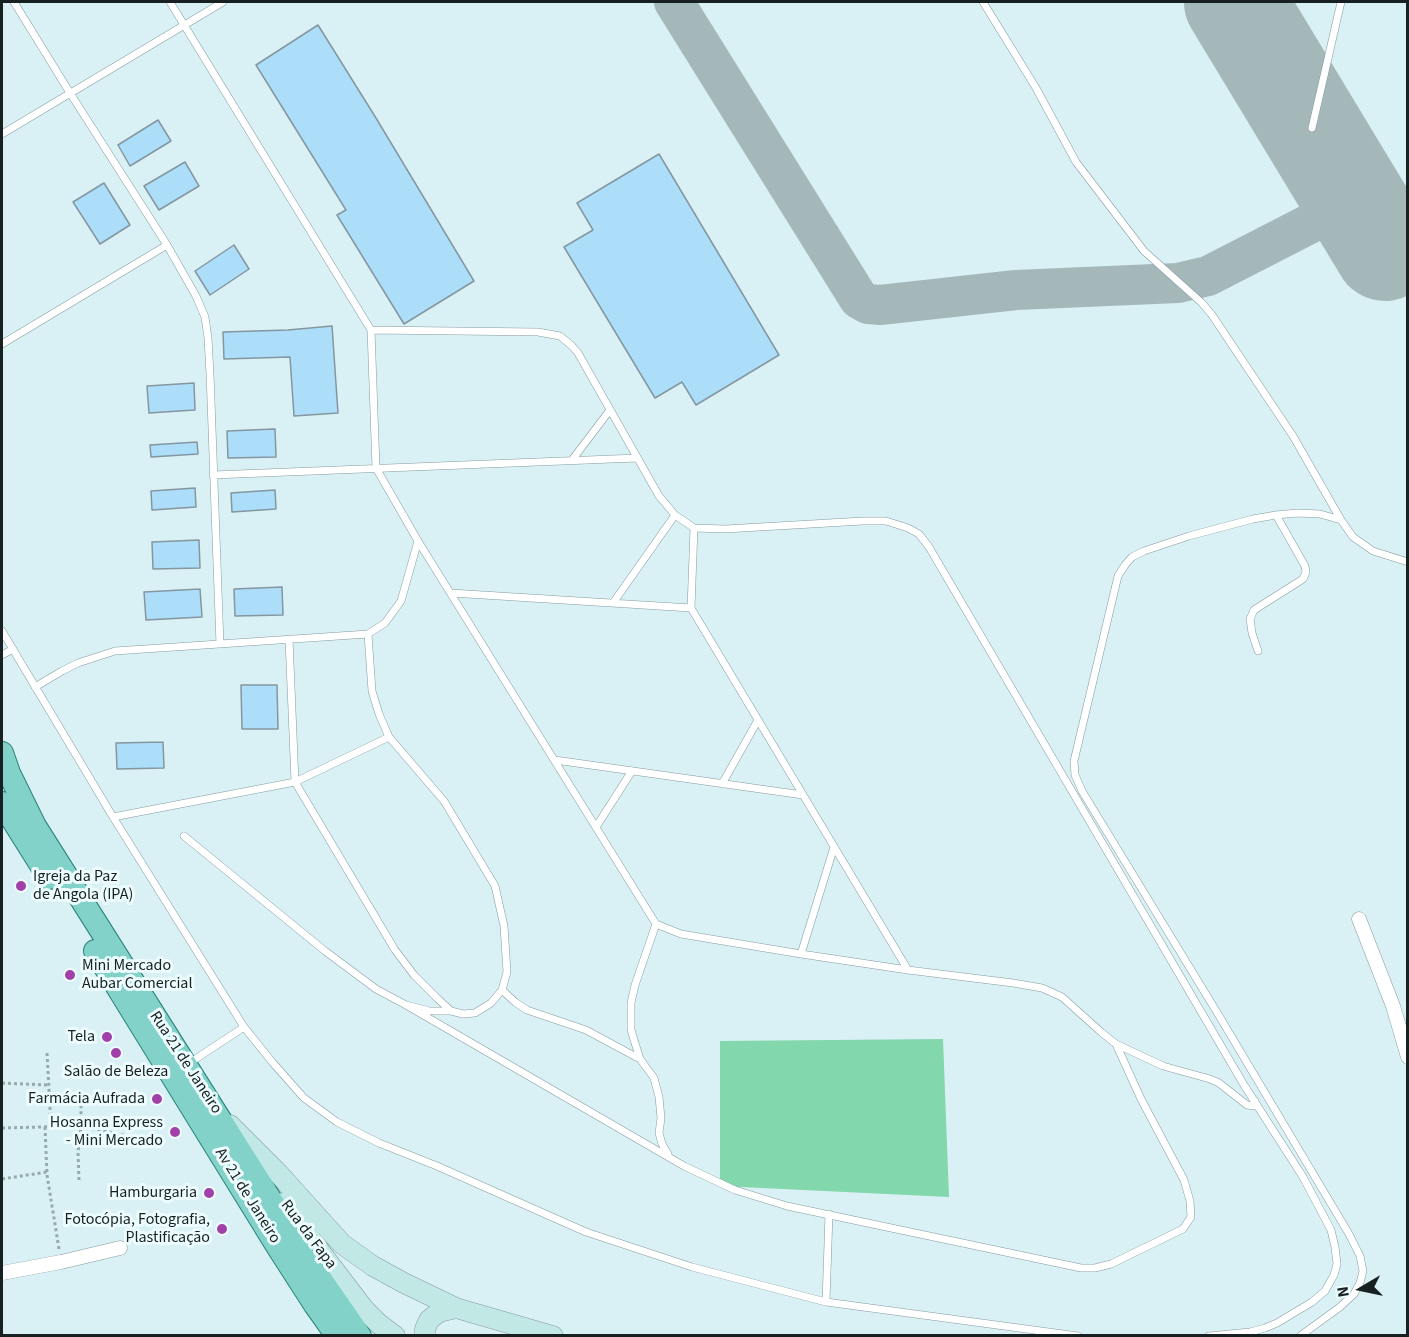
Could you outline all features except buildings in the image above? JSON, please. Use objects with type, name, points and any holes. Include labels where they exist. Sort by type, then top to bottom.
[{"type":"main road","name":"Rua 21 de Janeiro","points":[[2,753],[21,800],[35,826],[322,1281],[360,1335]]},
{"type":"main road","points":[[2,803],[22,837]]},
{"type":"main road","name":"Av 21 de Janeiro","points":[[22,837],[277,1246],[337,1335]]},
{"type":"street","points":[[1359,919],[1393,1006],[1407,1057]]},
{"type":"street","points":[[214,1108],[279,1174],[342,1244],[372,1266],[456,1308],[553,1335]]},
{"type":"street","name":"Rua da Fapa","points":[[227,1128],[364,1309],[379,1324],[395,1335]]},
{"type":"street","points":[[2,1273],[120,1248]]},
{"type":"street","points":[[425,1335],[429,1320],[439,1312],[456,1308]]},
{"type":"lane","points":[[14,2],[167,245],[196,296],[204,317],[210,374],[220,644]]},
{"type":"lane","points":[[170,2],[371,330],[376,468],[418,541],[656,924],[681,934],[801,954],[1042,988],[1062,997],[1116,1044],[1163,1066],[1219,1083],[1247,1105],[1254,1106],[1255,1101]]},
{"type":"lane","points":[[2,134],[223,2]]},
{"type":"lane","points":[[983,2],[1036,88],[1076,162],[1144,251],[1202,303],[1212,315],[1293,436],[1353,537],[1373,550],[1407,562]]},
{"type":"lane","points":[[1312,128],[1341,2]]},
{"type":"lane","points":[[2,344],[167,245]]},
{"type":"lane","points":[[371,330],[538,332],[560,336],[578,353],[659,496],[675,516],[694,528],[725,529],[886,521],[919,534],[1255,1101],[1303,1177],[1331,1230],[1337,1264],[1325,1291],[1312,1302],[1277,1323],[1250,1332],[1209,1335]]},
{"type":"lane","points":[[572,460],[610,410]]},
{"type":"lane","points":[[213,475],[637,458]]},
{"type":"lane","points":[[1300,1335],[1340,1307],[1354,1294],[1363,1271],[1360,1256],[1224,1024],[1082,791],[1075,775],[1074,761],[1118,576],[1132,557],[1180,539],[1252,519],[1297,513],[1320,514],[1341,520]]},
{"type":"lane","points":[[1258,651],[1250,619],[1254,610],[1303,579],[1306,572],[1305,566],[1276,515]]},
{"type":"lane","points":[[613,603],[675,516]]},
{"type":"lane","points":[[694,528],[692,608],[908,970]]},
{"type":"lane","points":[[35,687],[62,670],[115,651],[368,634],[385,623],[401,601],[418,541]]},
{"type":"lane","points":[[451,593],[692,608]]},
{"type":"lane","points":[[2,631],[113,817],[244,1027],[304,1098],[337,1122],[379,1143],[586,1232],[692,1267],[826,1302],[1078,1335]]},
{"type":"lane","points":[[368,634],[372,690],[389,737],[444,801],[495,886],[504,926],[507,972],[502,990],[491,1003],[475,1013],[463,1014],[451,1011],[429,1011],[406,1005]]},
{"type":"lane","points":[[289,639],[295,782],[395,950],[414,975],[451,1011]]},
{"type":"lane","points":[[2,655],[12,649]]},
{"type":"lane","points":[[722,784],[758,720]]},
{"type":"lane","points":[[113,817],[295,782],[389,737]]},
{"type":"lane","points":[[555,760],[803,795]]},
{"type":"lane","points":[[596,827],[632,771]]},
{"type":"lane","points":[[2,815],[22,837]]},
{"type":"lane","points":[[184,836],[376,989],[684,1166],[735,1190],[787,1206],[1081,1268],[1095,1268],[1111,1264],[1183,1229],[1191,1217],[1190,1201],[1184,1180],[1141,1100],[1116,1044]]},
{"type":"lane","points":[[801,954],[834,847]]},
{"type":"lane","points":[[656,924],[635,985],[631,1003],[631,1030],[640,1059],[654,1078],[659,1096],[661,1118],[659,1133],[669,1156]]},
{"type":"lane","points":[[502,990],[528,1010],[586,1030],[640,1059]]},
{"type":"lane","points":[[186,1065],[244,1027]]},
{"type":"lane","points":[[826,1302],[829,1214]]},
{"type":"path","points":[[47,1053],[51,1126]]},
{"type":"path","points":[[2,1083],[49,1085]]},
{"type":"path","points":[[79,1180],[81,1106]]},
{"type":"path","points":[[45,1126],[47,1172],[61,1262]]},
{"type":"path","points":[[2,1128],[81,1126],[145,1140]]},
{"type":"path","points":[[2,1179],[47,1172]]},
{"type":"green space","points":[[943,1039],[949,1197],[720,1186],[720,1041]]},
{"type":"taxiway","points":[[674,2],[859,299],[868,304],[880,305],[1016,290],[1178,283],[1208,276],[1356,200]]},
{"type":"runway","points":[[1235,2],[1385,250]]},
{"type":"place","name":"Igreja da Paz de Angola (IPA)","points":[[21,886]]},
{"type":"place","name":"Mini Mercado Aubar Comercial","points":[[70,975]]},
{"type":"place","name":"Tela","points":[[107,1037]]},
{"type":"place","name":"Salão de Beleza","points":[[116,1053]]},
{"type":"place","name":"Farmácia Aufrada","points":[[157,1099]]},
{"type":"place","name":"Hosanna Express - Mini Mercado","points":[[175,1132]]},
{"type":"place","name":"Hamburgaria","points":[[209,1193]]},
{"type":"place","name":"Fotocópia, Fotografia, Plastificação","points":[[222,1229]]}]
